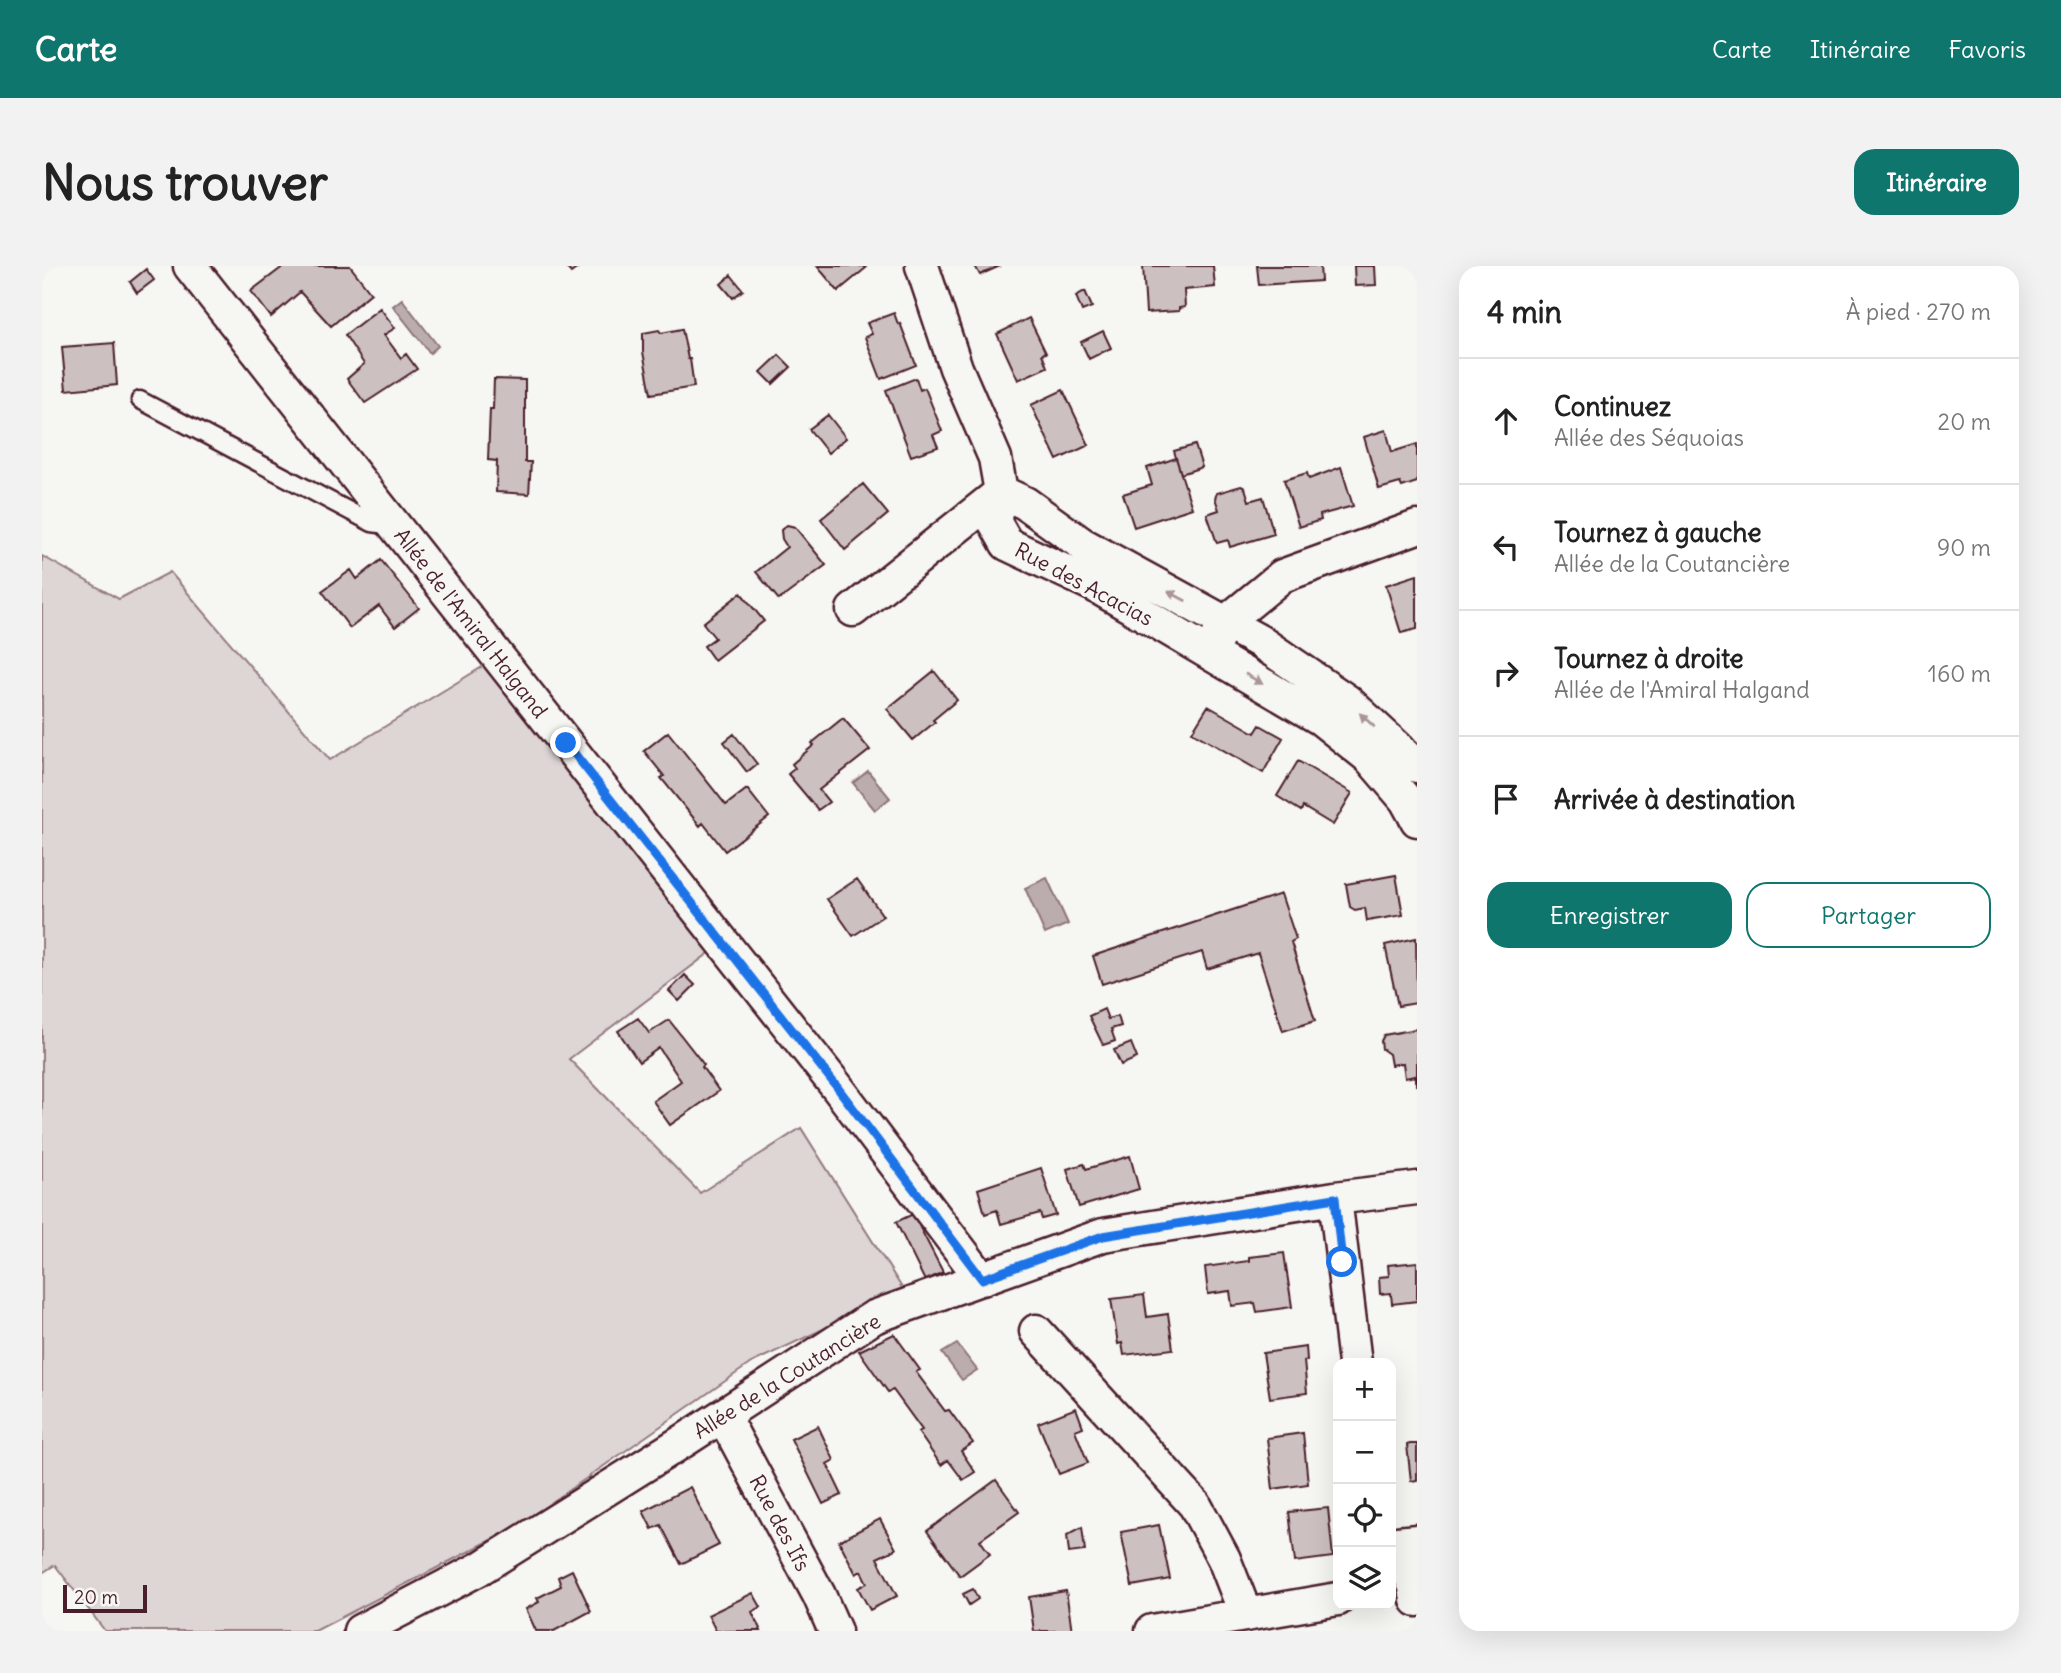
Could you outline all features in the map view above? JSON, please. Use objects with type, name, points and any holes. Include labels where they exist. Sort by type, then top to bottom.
[{"type":"street","name":"Allée de l'Amiral Halgand","points":[[190,266],[828,1076],[982,1279]]},
{"type":"street","name":"Rue des Acacias","points":[[922,266],[956,368],[995,458],[1001,492],[994,521],[1007,544],[1094,585],[1321,719],[1370,758],[1406,800],[1417,820]]},
{"type":"street","name":"Rue des Acacias","points":[[1001,492],[1034,509],[1082,544],[1259,641],[1347,701],[1417,766]]},
{"type":"street","points":[[853,610],[1001,492]]},
{"type":"street","points":[[1210,652],[1226,622],[1282,576],[1417,527]]},
{"type":"street","name":"Allée de la Coutancière","points":[[360,1631],[479,1569],[723,1416],[874,1317],[1103,1236],[1335,1198],[1417,1188]]},
{"type":"street","points":[[1335,1198],[1354,1358]]},
{"type":"street","points":[[1036,1331],[1195,1505],[1224,1559],[1247,1615]]},
{"type":"street","name":"Rue des Ifs","points":[[723,1416],[819,1595],[835,1631]]},
{"type":"street","points":[[1402,1539],[1407,1592]]},
{"type":"street","points":[[1152,1631],[1333,1601]]},
{"type":"lane","points":[[140,400],[372,523],[394,526]]},
{"type":"shaded area","points":[[402,299],[438,346],[430,353],[393,306]]},
{"type":"shaded area","points":[[42,556],[119,599],[170,572],[330,760],[505,653],[725,941],[569,1059],[700,1193],[801,1128],[904,1291],[751,1363],[518,1526],[315,1631],[105,1631],[55,1565],[42,1573]]},
{"type":"shaded area","points":[[868,771],[890,798],[875,810],[853,783]]},
{"type":"shaded area","points":[[1047,878],[1068,924],[1045,934],[1025,888]]},
{"type":"shaded area","points":[[957,1344],[977,1370],[962,1380],[942,1353]]},
{"type":"building","points":[[284,266],[350,266],[371,293],[331,326],[300,292],[271,317],[251,291]]},
{"type":"building","points":[[565,266],[579,266],[579,267],[571,273]]},
{"type":"building","points":[[817,266],[864,266],[866,268],[838,291]]},
{"type":"building","points":[[975,266],[1000,266],[980,275]]},
{"type":"building","points":[[1143,266],[1213,266],[1215,287],[1184,290],[1185,307],[1179,308],[1179,311],[1146,313]]},
{"type":"building","points":[[1257,266],[1320,266],[1321,281],[1259,285]]},
{"type":"building","points":[[1354,266],[1375,266],[1376,285],[1355,286]]},
{"type":"building","points":[[146,269],[154,280],[137,293],[130,282]]},
{"type":"building","points":[[731,275],[743,290],[733,298],[721,284]]},
{"type":"building","points":[[1085,291],[1092,307],[1082,311],[1076,296]]},
{"type":"building","points":[[380,308],[395,328],[384,335],[401,358],[406,354],[417,369],[365,403],[347,379],[364,364],[345,335]]},
{"type":"building","points":[[894,313],[916,365],[881,379],[865,337],[872,334],[867,323]]},
{"type":"building","points":[[1029,318],[1046,353],[1042,354],[1047,367],[1018,380],[997,334]]},
{"type":"building","points":[[682,329],[694,387],[651,394],[643,352],[643,333]]},
{"type":"building","points":[[1103,331],[1111,348],[1089,359],[1081,342]]},
{"type":"building","points":[[114,343],[117,385],[66,390],[62,347]]},
{"type":"building","points":[[779,355],[791,367],[773,384],[761,372]]},
{"type":"building","points":[[916,378],[920,390],[925,388],[942,431],[933,435],[938,447],[911,456],[886,390]]},
{"type":"building","points":[[494,379],[525,380],[525,462],[531,462],[529,494],[496,492],[497,461],[488,460]]},
{"type":"building","points":[[1063,390],[1089,445],[1057,460],[1031,405]]},
{"type":"building","points":[[828,415],[846,438],[828,453],[809,429]]},
{"type":"building","points":[[1386,430],[1392,452],[1417,444],[1417,482],[1402,487],[1400,483],[1379,489],[1364,437]]},
{"type":"building","points":[[1195,445],[1202,467],[1181,474],[1174,451]]},
{"type":"building","points":[[1176,458],[1192,508],[1134,527],[1123,494],[1152,485],[1147,468]]},
{"type":"building","points":[[1341,467],[1353,506],[1320,515],[1321,520],[1299,527],[1284,480],[1307,473],[1309,479]]},
{"type":"building","points":[[863,484],[888,514],[845,550],[821,519]]},
{"type":"building","points":[[1241,486],[1245,488],[1249,501],[1263,497],[1274,534],[1230,547],[1228,540],[1217,543],[1207,514],[1219,510],[1215,498],[1217,493]]},
{"type":"building","points":[[787,525],[795,527],[826,565],[779,600],[756,572],[787,547],[781,530]]},
{"type":"building","points":[[381,560],[419,608],[395,627],[379,606],[350,628],[322,591],[351,570],[357,579]]},
{"type":"building","points":[[1417,575],[1417,629],[1401,633],[1386,585]]},
{"type":"building","points":[[741,593],[764,621],[714,660],[704,646],[715,638],[703,623]]},
{"type":"building","points":[[934,671],[957,700],[913,740],[887,709]]},
{"type":"building","points":[[1208,706],[1255,733],[1260,725],[1283,738],[1263,773],[1192,732]]},
{"type":"building","points":[[843,718],[870,750],[819,790],[829,802],[818,810],[788,774],[795,768],[792,764],[814,745],[812,743]]},
{"type":"building","points":[[668,732],[726,805],[747,789],[769,817],[725,851],[703,823],[700,826],[661,778],[664,776],[644,751]]},
{"type":"building","points":[[734,734],[757,764],[747,772],[724,742]]},
{"type":"building","points":[[1298,761],[1352,793],[1333,825],[1303,807],[1301,811],[1277,796]]},
{"type":"building","points":[[1396,875],[1403,915],[1367,921],[1365,908],[1355,910],[1350,907],[1346,884]]},
{"type":"building","points":[[857,879],[883,916],[853,936],[827,899]]},
{"type":"building","points":[[1281,894],[1296,939],[1291,942],[1315,1021],[1283,1031],[1258,953],[1207,969],[1202,952],[1102,984],[1093,956]]},
{"type":"building","points":[[1416,938],[1417,1003],[1398,1006],[1385,945]]},
{"type":"building","points":[[685,975],[695,985],[679,1001],[669,991]]},
{"type":"building","points":[[1104,1009],[1108,1019],[1118,1016],[1121,1026],[1111,1029],[1115,1041],[1103,1045],[1089,1016]]},
{"type":"building","points":[[638,1018],[649,1033],[669,1020],[704,1065],[702,1067],[719,1091],[670,1125],[653,1101],[681,1081],[659,1048],[639,1062],[618,1031]]},
{"type":"building","points":[[1417,1029],[1417,1086],[1415,1076],[1405,1078],[1403,1063],[1391,1065],[1389,1054],[1382,1049],[1381,1041],[1384,1035]]},
{"type":"building","points":[[1131,1043],[1137,1058],[1121,1065],[1114,1050]]},
{"type":"building","points":[[1130,1156],[1139,1189],[1079,1207],[1067,1169],[1084,1164],[1086,1169]]},
{"type":"building","points":[[1041,1168],[1056,1215],[1042,1219],[1040,1213],[1001,1224],[997,1210],[985,1214],[978,1189]]},
{"type":"building","points":[[913,1214],[943,1272],[925,1281],[896,1222]]},
{"type":"building","points":[[1284,1253],[1292,1307],[1257,1312],[1255,1303],[1232,1306],[1230,1291],[1208,1294],[1205,1267],[1249,1261],[1249,1257]]},
{"type":"building","points":[[1417,1262],[1417,1301],[1392,1304],[1391,1293],[1380,1294],[1379,1277],[1389,1276],[1388,1265]]},
{"type":"building","points":[[1144,1295],[1147,1317],[1168,1314],[1173,1349],[1124,1355],[1122,1343],[1118,1344],[1111,1299]]},
{"type":"building","points":[[894,1334],[920,1370],[916,1372],[973,1443],[961,1451],[975,1472],[963,1480],[948,1460],[941,1465],[918,1432],[922,1430],[893,1390],[888,1392],[859,1351]]},
{"type":"building","points":[[1306,1347],[1307,1360],[1304,1361],[1307,1393],[1270,1398],[1263,1353]]},
{"type":"building","points":[[1076,1408],[1083,1427],[1075,1430],[1088,1463],[1059,1474],[1038,1423]]},
{"type":"building","points":[[818,1426],[834,1460],[827,1464],[842,1495],[823,1504],[791,1439]]},
{"type":"building","points":[[1303,1433],[1308,1484],[1273,1489],[1267,1438]]},
{"type":"building","points":[[1417,1444],[1417,1480],[1411,1481],[1407,1445]]},
{"type":"building","points":[[996,1480],[1019,1512],[980,1540],[990,1554],[960,1576],[927,1531]]},
{"type":"building","points":[[690,1487],[719,1545],[681,1564],[661,1525],[652,1529],[643,1511]]},
{"type":"building","points":[[1328,1508],[1333,1557],[1295,1562],[1289,1512]]},
{"type":"building","points":[[880,1519],[896,1549],[877,1558],[897,1596],[870,1610],[858,1588],[867,1583],[861,1571],[856,1574],[839,1541]]},
{"type":"building","points":[[1159,1525],[1170,1579],[1132,1586],[1121,1532]]},
{"type":"building","points":[[1082,1527],[1085,1551],[1069,1553],[1067,1535]]},
{"type":"building","points":[[572,1570],[591,1611],[554,1631],[536,1631],[526,1609],[539,1602],[537,1598],[561,1586],[558,1577]]},
{"type":"building","points":[[973,1589],[978,1599],[969,1605],[963,1594]]},
{"type":"building","points":[[1066,1591],[1072,1631],[1034,1631],[1029,1597]]},
{"type":"building","points":[[753,1593],[761,1607],[752,1612],[761,1631],[716,1631],[708,1615]]},
{"type":"route","points":[[566,743],[837,1087],[982,1279],[1103,1236],[1335,1198],[1342,1262]]}]
